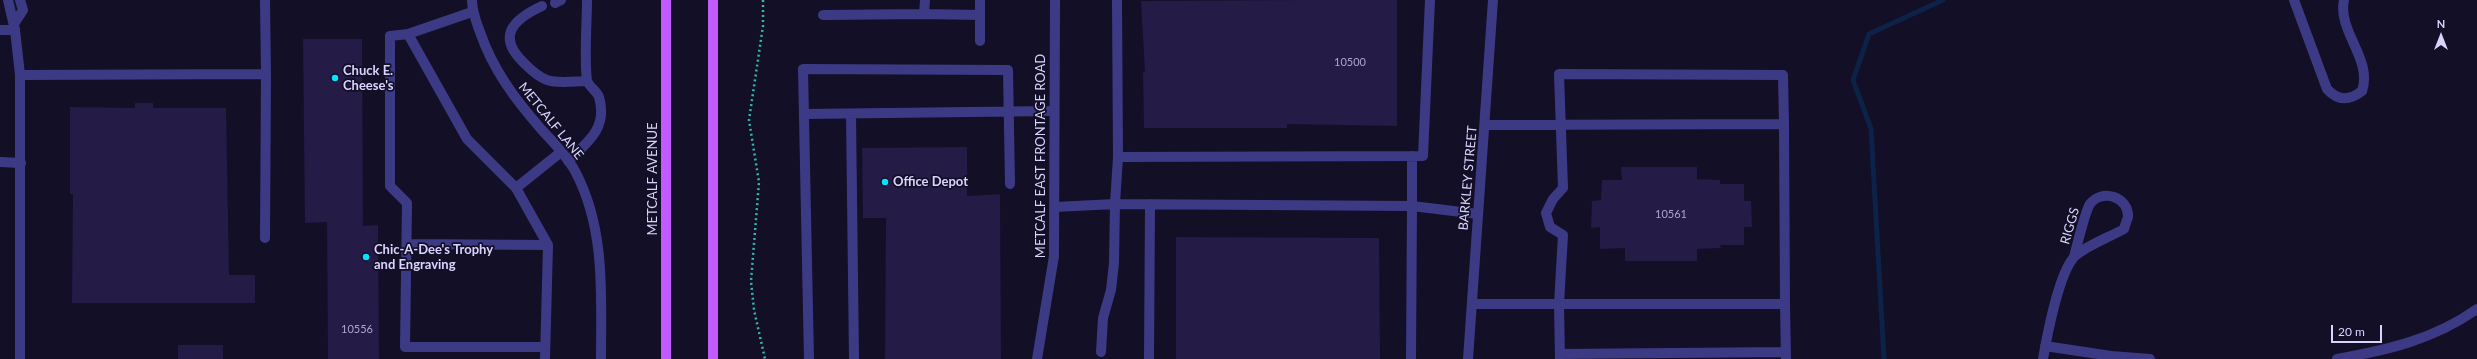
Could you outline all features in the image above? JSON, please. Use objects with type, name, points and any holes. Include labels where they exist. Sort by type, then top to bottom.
[{"type":"main road","name":"METCALF AVENUE","points":[[666,0],[666,359]]},
{"type":"main road","points":[[713,0],[713,359]]},
{"type":"street","points":[[8,0],[15,27],[20,75],[20,359]]},
{"type":"street","points":[[15,27],[23,10],[20,0]]},
{"type":"street","points":[[265,0],[265,238]]},
{"type":"street","name":"METCALF LANE","points":[[472,0],[472,12],[485,48],[499,76],[575,171],[590,207],[598,237],[600,263],[601,359]]},
{"type":"street","points":[[568,161],[595,135],[600,124],[601,108],[599,95],[587,81],[587,0]]},
{"type":"street","points":[[924,14],[925,0]]},
{"type":"street","points":[[980,0],[980,41]]},
{"type":"street","name":"METCALF EAST FRONTAGE ROAD","points":[[1038,359],[1054,256],[1055,0]]},
{"type":"street","points":[[1101,352],[1103,318],[1111,290],[1114,263],[1115,204],[1118,157],[1116,0]]},
{"type":"street","points":[[1118,157],[1423,156],[1430,0]]},
{"type":"street","name":"BARKLEY STREET","points":[[1468,359],[1486,125],[1493,0]]},
{"type":"street","points":[[2294,0],[2327,89],[2334,97],[2348,99],[2362,91],[2365,82],[2364,71],[2343,14],[2344,0]]},
{"type":"street","points":[[542,6],[519,18],[514,24],[509,39],[513,53],[533,72],[546,80],[587,81]]},
{"type":"street","points":[[472,12],[408,34],[390,36],[390,186],[408,203],[405,347],[545,347]]},
{"type":"street","points":[[823,15],[980,15]]},
{"type":"street","points":[[0,30],[15,27]]},
{"type":"street","points":[[408,34],[467,139],[516,188],[548,245],[545,359]]},
{"type":"street","points":[[809,359],[803,70],[1008,70],[1010,184]]},
{"type":"street","points":[[20,75],[266,74]]},
{"type":"street","points":[[1559,74],[1783,75],[1785,356],[1560,357],[1559,304],[1563,235],[1550,227],[1546,213],[1553,199],[1563,188],[1560,125],[1559,74]]},
{"type":"street","points":[[804,114],[1054,111]]},
{"type":"street","points":[[850,114],[854,359]]},
{"type":"street","points":[[1486,125],[1784,124]]},
{"type":"street","points":[[516,188],[561,152]]},
{"type":"street","points":[[1411,359],[1412,156]]},
{"type":"street","points":[[0,162],[21,163]]},
{"type":"street","name":"RIGGS","points":[[2043,359],[2055,304],[2074,257],[2090,204],[2099,197],[2110,195],[2118,198],[2125,207],[2128,217],[2124,229],[2074,257]]},
{"type":"street","points":[[1055,207],[1115,204],[1412,206],[1478,214]]},
{"type":"street","points":[[1149,359],[1150,204]]},
{"type":"street","points":[[407,244],[548,245]]},
{"type":"street","points":[[1472,304],[1785,304]]},
{"type":"street","points":[[2337,359],[2377,352],[2439,333],[2477,309]]},
{"type":"street","points":[[2045,346],[2111,356],[2150,359]]},
{"type":"path","points":[[763,0],[763,26],[749,120],[759,182],[751,281],[754,310],[765,359]]},
{"type":"building","points":[[1397,0],[1397,126],[1287,124],[1287,128],[1144,128],[1143,72],[1145,72],[1141,1]]},
{"type":"building","points":[[303,39],[362,39],[363,226],[378,225],[379,359],[328,359],[327,222],[305,223]]},
{"type":"building","points":[[135,103],[153,103],[153,108],[226,108],[229,275],[255,275],[255,303],[72,303],[73,194],[70,194],[70,107],[135,108]]},
{"type":"building","points":[[967,147],[967,196],[1000,194],[1001,359],[885,359],[886,218],[863,218],[862,148]]},
{"type":"building","points":[[1621,167],[1697,167],[1697,179],[1720,180],[1720,184],[1744,184],[1744,201],[1751,201],[1752,227],[1744,227],[1744,245],[1720,245],[1721,248],[1697,249],[1697,261],[1625,261],[1625,248],[1600,249],[1600,227],[1591,228],[1592,201],[1601,200],[1602,180],[1622,180]]},
{"type":"building","points":[[1176,237],[1379,238],[1380,359],[1176,359]]},
{"type":"building","points":[[178,345],[223,345],[223,359],[178,359]]},
{"type":"waterway","points":[[1884,359],[1871,129],[1853,80],[1869,34],[1943,0]]},
{"type":"place","name":"Chuck E. Cheese's","points":[[335,78]]},
{"type":"place","name":"Office Depot","points":[[885,182]]},
{"type":"place","name":"Chic-A-Dee's Trophy and Engraving","points":[[366,257]]}]
